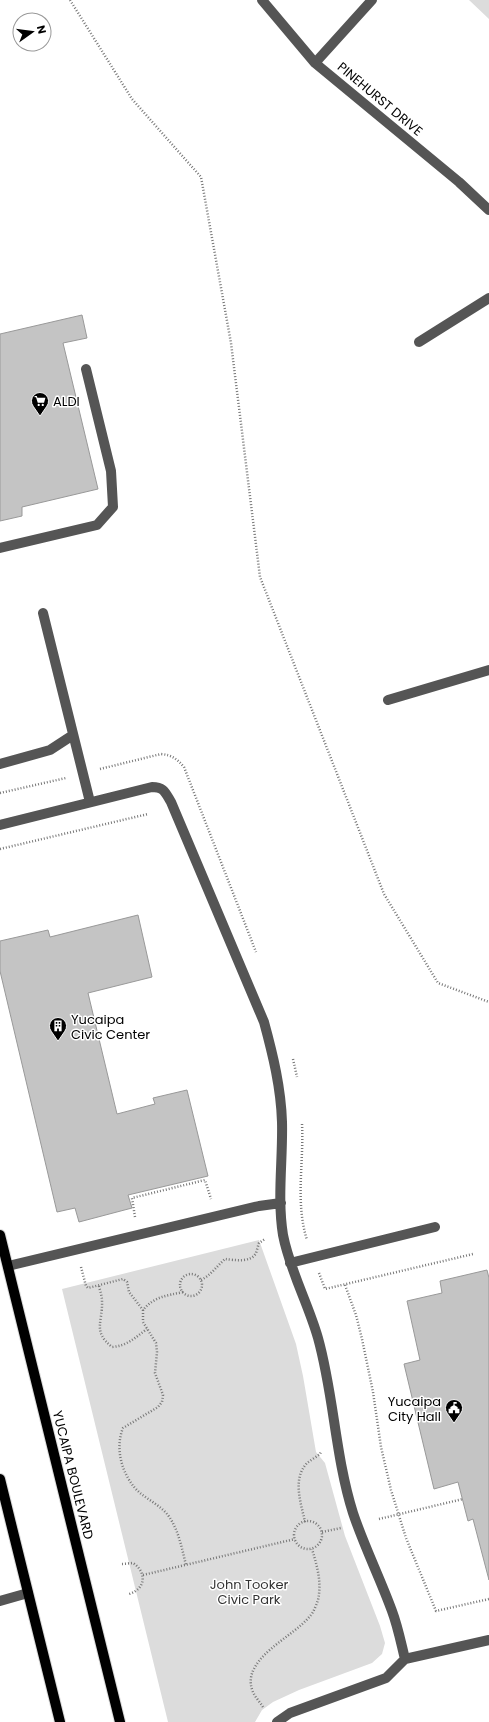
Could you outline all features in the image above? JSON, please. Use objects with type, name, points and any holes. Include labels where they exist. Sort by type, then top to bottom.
[{"type":"main road","name":"YUCAIPA BOULEVARD","points":[[0,1235],[120,1722]]},
{"type":"main road","points":[[0,1479],[60,1722]]},
{"type":"street","name":"PINEHURST DRIVE","points":[[262,0],[315,63],[459,182],[489,210]]},
{"type":"street","points":[[315,63],[372,0]]},
{"type":"street","points":[[419,342],[489,298]]},
{"type":"street","points":[[0,548],[97,524],[113,507],[111,471],[86,369]]},
{"type":"street","points":[[43,613],[90,802]]},
{"type":"street","points":[[388,700],[489,670]]},
{"type":"street","points":[[0,764],[50,750],[73,735]]},
{"type":"street","points":[[0,825],[152,787],[159,787],[166,792],[171,802],[264,1022],[272,1051],[278,1080],[282,1122],[281,1203],[283,1234],[290,1262],[318,1337],[326,1370],[342,1467],[353,1513],[393,1613],[405,1659]]},
{"type":"street","points":[[8,1266],[259,1206],[281,1203]]},
{"type":"street","points":[[290,1262],[435,1226]]},
{"type":"street","points":[[0,1601],[28,1594]]},
{"type":"street","points":[[277,1722],[290,1713],[386,1678],[405,1659],[489,1640]]},
{"type":"path","points":[[70,0],[132,99],[201,177],[231,343],[260,576],[384,894],[438,984],[489,1002]]},
{"type":"path","points":[[0,849],[148,814]]},
{"type":"path","points":[[128,1218],[136,1216],[132,1198],[205,1180],[210,1200],[218,1198]]},
{"type":"path","points":[[304,1228],[325,1289],[472,1254]]},
{"type":"path","points":[[201,1280],[210,1276],[218,1264],[225,1260],[244,1260],[250,1258],[256,1254],[259,1243],[266,1239],[267,1245]]},
{"type":"path","points":[[78,1265],[81,1267],[86,1286],[88,1288],[124,1280],[127,1282],[129,1292],[143,1310],[143,1322],[156,1343],[157,1352],[155,1373],[163,1395],[162,1402],[158,1407],[123,1428],[118,1444],[121,1460],[131,1481],[139,1492],[163,1510],[177,1530],[186,1565]]},
{"type":"path","points":[[192,1274],[201,1280],[201,1290],[196,1295],[188,1296],[180,1289],[180,1282],[185,1276],[192,1274]]},
{"type":"path","points":[[345,1285],[356,1315],[362,1339],[386,1474],[406,1538],[436,1612],[489,1599]]},
{"type":"path","points":[[99,1286],[102,1303],[99,1326],[100,1334],[112,1347],[126,1345],[147,1329]]},
{"type":"path","points":[[143,1310],[147,1305],[161,1296],[183,1292]]},
{"type":"path","points":[[305,1522],[298,1485],[300,1473],[307,1464],[320,1454],[320,1445]]},
{"type":"path","points":[[379,1519],[463,1499]]},
{"type":"path","points":[[301,1523],[314,1523],[318,1525],[322,1532],[321,1541],[312,1549],[300,1546],[295,1539],[296,1530],[301,1523]]},
{"type":"path","points":[[322,1532],[341,1528]]},
{"type":"path","points":[[143,1575],[295,1539]]},
{"type":"path","points":[[263,1707],[252,1691],[251,1684],[255,1667],[266,1654],[311,1616],[318,1600],[320,1579],[312,1549]]},
{"type":"path","points":[[122,1564],[133,1563],[139,1568],[143,1575],[141,1587],[135,1592],[129,1594]]},
{"type":"green space","points":[[469,0],[489,0],[489,19]]},
{"type":"green space","name":"John Tooker Civic Park","points":[[259,1240],[296,1344],[316,1452],[325,1463],[345,1536],[380,1626],[385,1643],[382,1654],[372,1663],[299,1690],[273,1702],[262,1710],[255,1722],[168,1722],[62,1289]]},
{"type":"building","name":"ALDI","points":[[82,315],[87,338],[63,343],[98,489],[22,507],[22,516],[0,521],[0,334]]},
{"type":"building","name":"Yucaipa Civic Center","points":[[138,915],[152,977],[88,993],[117,1114],[155,1104],[153,1098],[187,1090],[208,1176],[128,1195],[132,1208],[79,1222],[75,1208],[57,1212],[0,971],[0,941],[48,930],[50,937]]},
{"type":"building","name":"Yucaipa City Hall","points":[[487,1270],[489,1278],[489,1580],[473,1519],[468,1521],[458,1482],[434,1489],[404,1364],[420,1360],[407,1301],[442,1293],[440,1281]]},
{"type":"place","name":"ALDI","points":[[40,416]]},
{"type":"place","name":"Yucaipa Civic Center","points":[[58,1041]]},
{"type":"place","name":"Yucaipa City Hall","points":[[454,1423]]}]
